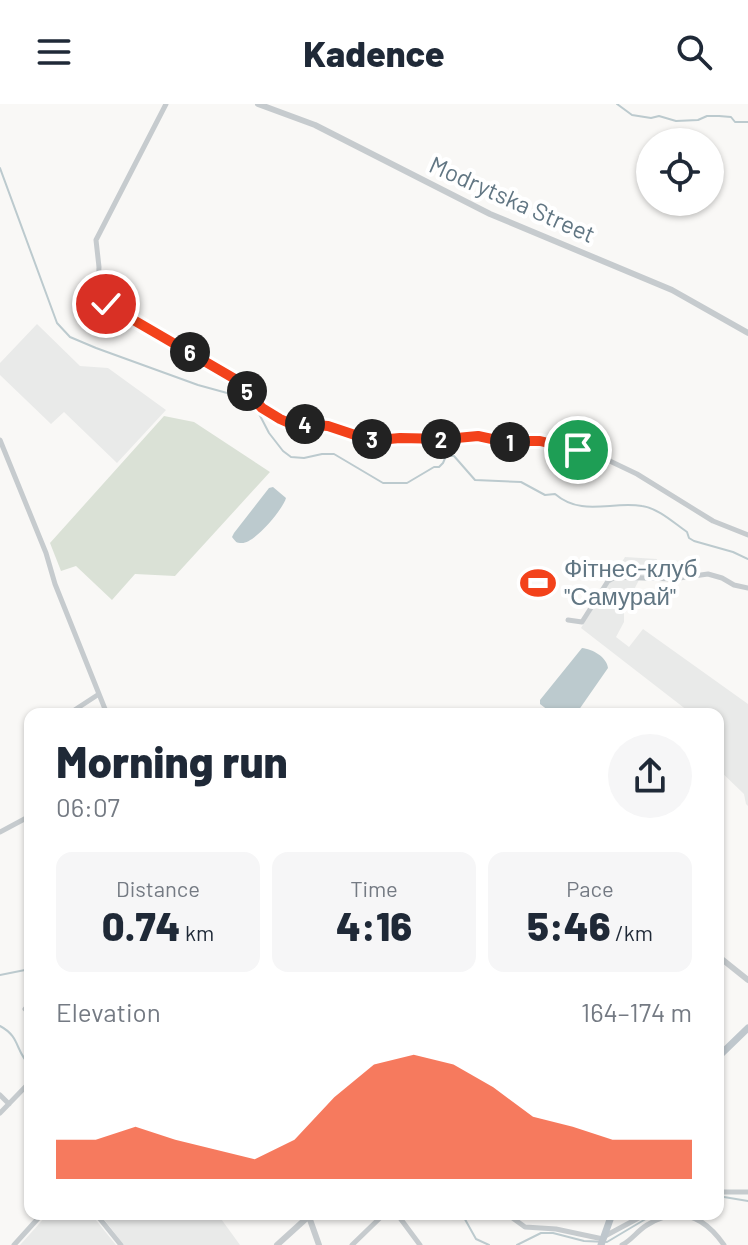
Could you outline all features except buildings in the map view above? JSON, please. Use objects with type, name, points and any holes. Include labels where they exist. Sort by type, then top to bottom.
[{"type":"main road","points":[[724,1051],[748,1028]]},
{"type":"main road","points":[[603,1240],[610,1220]]},
{"type":"street","points":[[166,104],[96,240],[98,291],[106,304],[235,379],[262,408],[289,423],[337,428],[378,440],[478,436],[501,441],[540,441],[591,452],[637,474],[713,521],[748,535]]},
{"type":"street","name":"Modrytska Street","points":[[258,104],[315,125],[490,214],[672,290],[748,333]]},
{"type":"street","points":[[0,440],[105,708]]},
{"type":"street","points":[[568,620],[582,622],[608,581],[615,577],[672,579],[708,574],[748,588]]},
{"type":"street","points":[[78,708],[99,694]]},
{"type":"street","points":[[0,832],[24,819]]},
{"type":"street","points":[[724,961],[748,980]]},
{"type":"street","points":[[0,1113],[24,1088]]},
{"type":"street","points":[[0,1095],[9,1104]]},
{"type":"street","points":[[724,1192],[748,1192]]},
{"type":"street","points":[[14,1245],[37,1220]]},
{"type":"street","points":[[101,1220],[121,1245]]},
{"type":"street","points":[[277,1245],[303,1220]]},
{"type":"street","points":[[310,1220],[319,1245]]},
{"type":"street","points":[[352,1245],[378,1220]]},
{"type":"street","points":[[401,1220],[420,1245]]},
{"type":"street","points":[[515,1220],[525,1227],[556,1229],[603,1240],[636,1220]]},
{"type":"street","points":[[622,1245],[657,1220]]},
{"type":"street","points":[[702,1220],[724,1245]]},
{"type":"shaded area","points":[[37,324],[80,366],[108,368],[166,410],[117,463],[64,412],[51,424],[0,375],[0,363]]},
{"type":"shaded area","points":[[164,416],[194,422],[270,472],[175,576],[135,574],[112,600],[76,566],[61,571],[50,543]]},
{"type":"shaded area","points":[[273,487],[286,498],[280,510],[254,538],[248,542],[236,542],[232,537],[234,533],[269,488]]},
{"type":"shaded area","points":[[625,557],[657,559],[651,580],[639,580],[624,609],[624,622],[616,637],[629,647],[643,629],[748,704],[748,806],[744,794],[724,775],[724,708],[684,708],[581,628]]},
{"type":"shaded area","points":[[582,648],[605,660],[608,668],[580,708],[545,708],[540,700]]},
{"type":"shaded area","points":[[43,1220],[96,1220],[116,1245],[20,1245]]},
{"type":"shaded area","points":[[105,1220],[222,1220],[240,1245],[124,1245]]},
{"type":"waterway","points":[[617,104],[632,115],[651,118],[659,116],[676,121],[719,116],[731,117],[735,122],[748,122]]},
{"type":"waterway","points":[[0,168],[57,323],[70,337],[198,385],[238,396],[255,406],[269,433],[291,457],[334,454],[383,483],[407,483],[439,467],[446,456],[454,456],[475,480],[521,482],[545,495],[555,494],[565,501],[586,507],[648,507],[671,520],[694,541],[748,559]]},
{"type":"waterway","points":[[0,975],[24,970]]},
{"type":"waterway","points":[[0,1026],[15,1040],[24,1058]]},
{"type":"waterway","points":[[724,1197],[748,1201]]},
{"type":"waterway","points":[[465,1220],[476,1239],[489,1245]]},
{"type":"waterway","points":[[517,1245],[541,1233],[607,1242],[644,1220]]},
{"type":"place","name":"Фітнес-клуб \"Самурай\"","points":[[538,583]]},
{"type":"route","points":[[106,304],[235,379],[262,408],[289,423],[328,426],[378,440],[478,436],[513,442],[540,441],[578,450]]}]
